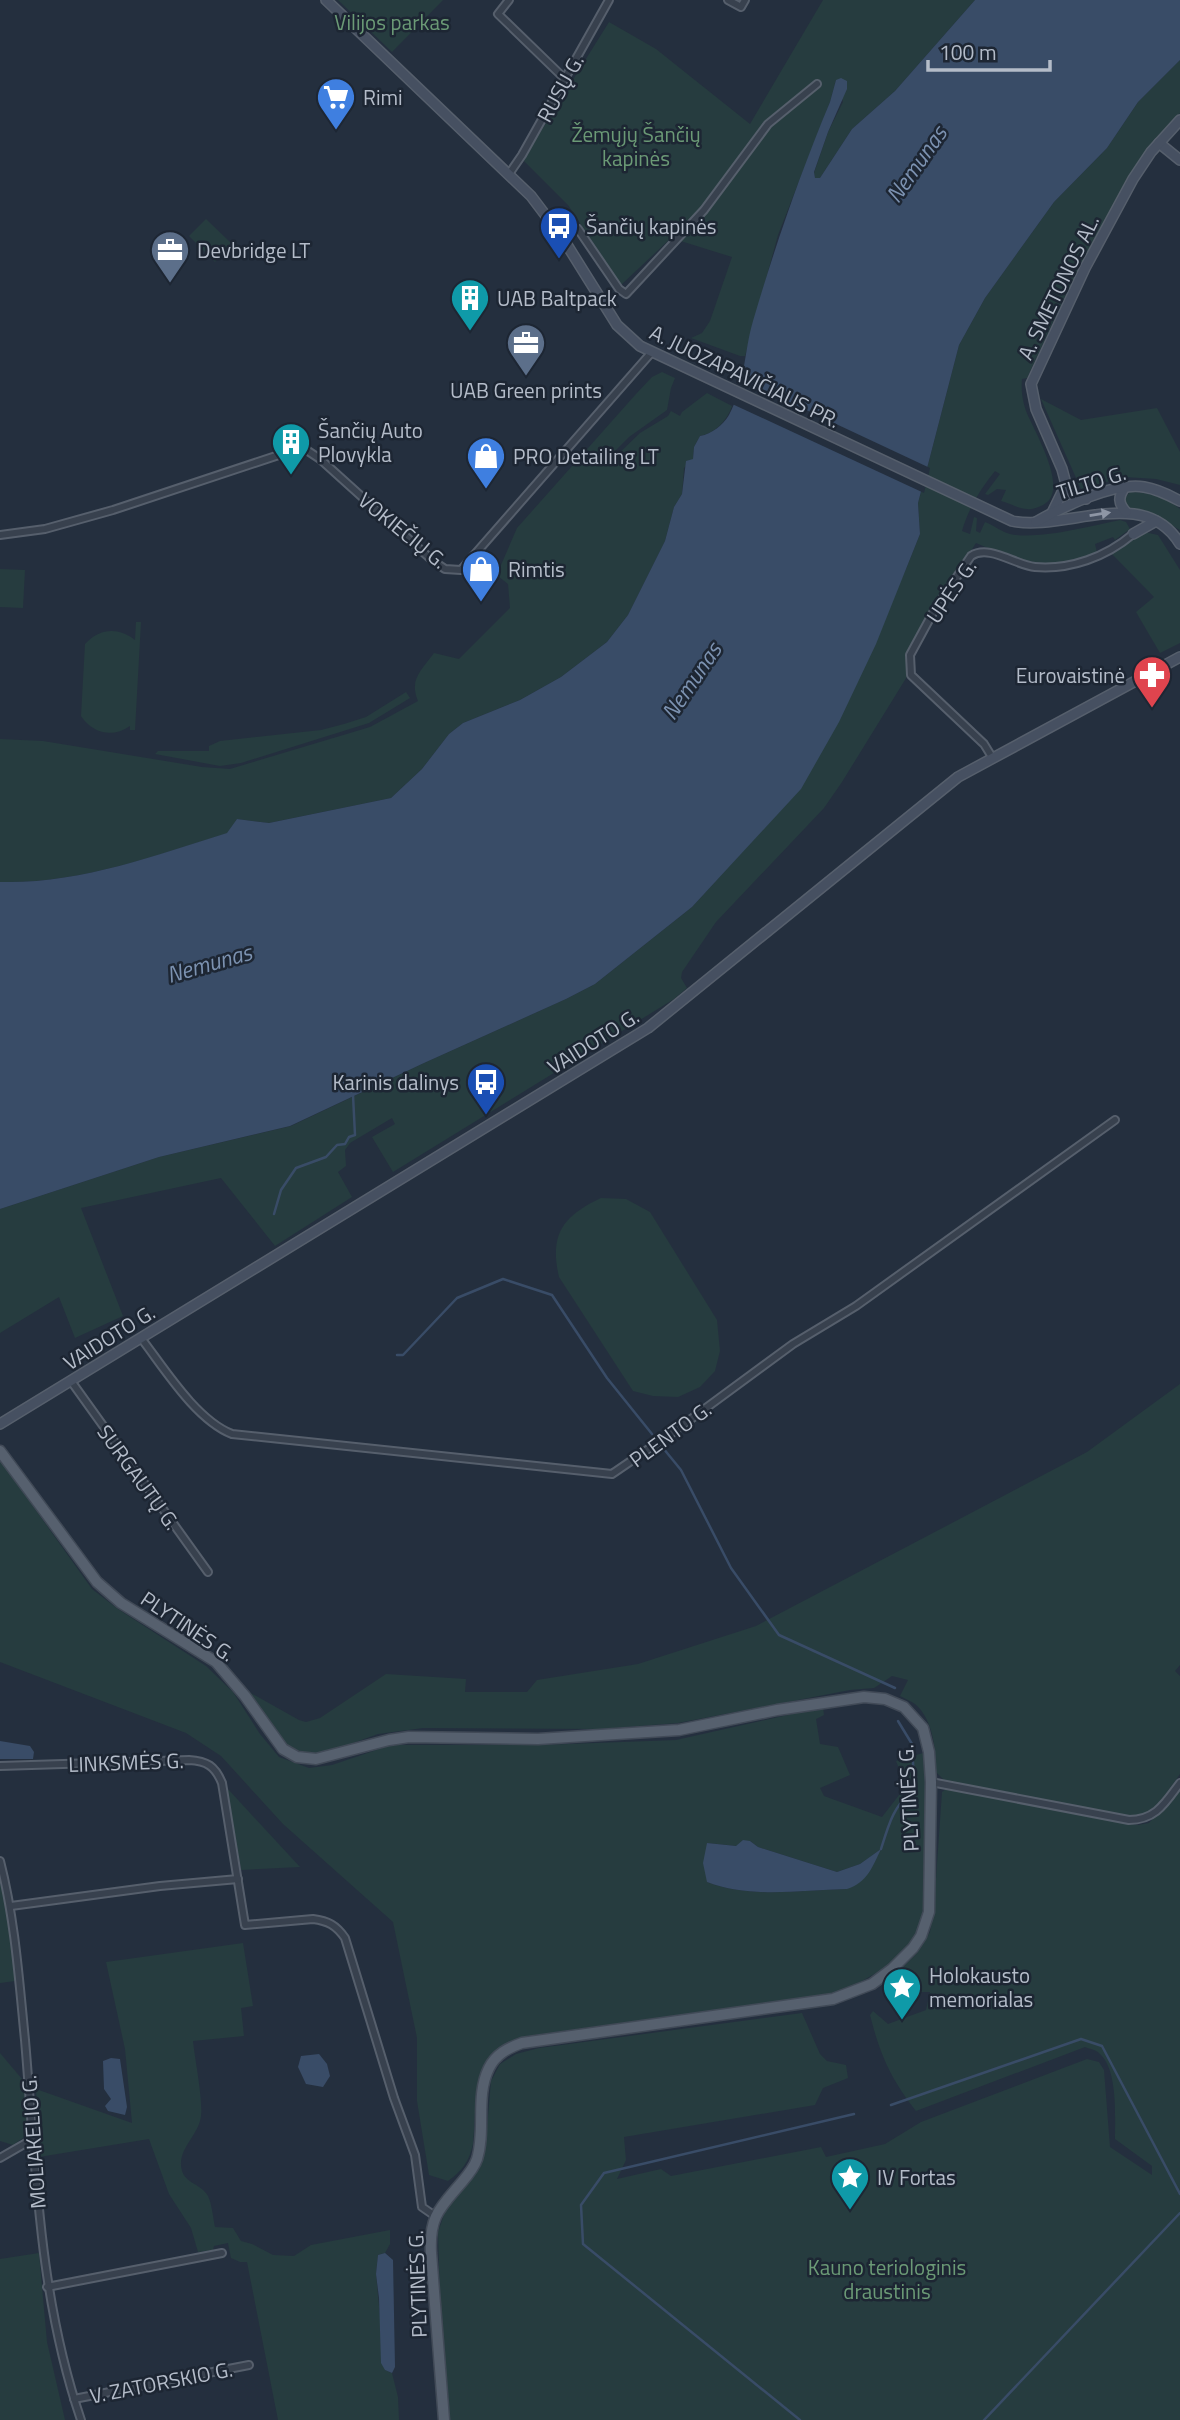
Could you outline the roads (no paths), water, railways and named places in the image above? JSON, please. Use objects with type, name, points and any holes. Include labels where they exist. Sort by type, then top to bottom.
[{"type":"main road","name":"A. JUOZAPAVIČIAUS PR.","points":[[326,0],[531,197],[562,237],[617,325],[628,337],[651,353],[1012,521],[1034,523],[1070,520]]},
{"type":"main road","name":"A. SMETONOS AL.","points":[[1066,484],[1036,409],[1031,384],[1085,268],[1133,179],[1180,120]]},
{"type":"main road","points":[[1159,143],[1180,160]]},
{"type":"main road","points":[[1034,523],[1052,513],[1066,484],[1076,497],[1086,499]]},
{"type":"main road","points":[[1125,487],[1119,501],[1134,524],[1133,534]]},
{"type":"main road","name":"TILTO G.","points":[[1052,513],[1125,487],[1146,487],[1180,501]]},
{"type":"main road","name":"TILTO G.","points":[[1070,520],[1098,514],[1128,512],[1156,521],[1173,533],[1180,544]]},
{"type":"main road","points":[[1133,534],[1156,521]]},
{"type":"main road","name":"VAIDOTO G.","points":[[0,1424],[648,1028],[958,777],[1180,657]]},
{"type":"main road","name":"PLYTINĖS G.","points":[[0,1451],[102,1588],[121,1603],[216,1662],[245,1696],[273,1738],[283,1749],[297,1757],[327,1758],[409,1737],[538,1739],[679,1730],[777,1710],[864,1697],[894,1702],[904,1707],[916,1719],[927,1739],[931,1782],[929,1912],[913,1948],[892,1969],[861,1990],[833,2000],[522,2043],[505,2050],[491,2065],[484,2083],[479,2146],[474,2165],[435,2216],[431,2230],[444,2420]]},
{"type":"street","points":[[509,0],[498,14],[565,79]]},
{"type":"street","name":"RUSŲ G.","points":[[509,174],[609,0]]},
{"type":"street","points":[[728,0],[741,7],[745,0]]},
{"type":"street","points":[[562,237],[578,229],[619,289],[626,294],[704,210],[768,124],[817,84]]},
{"type":"street","name":"VOKIEČIŲ G.","points":[[0,535],[59,525],[155,498],[293,450],[303,450],[320,459],[433,561],[445,569],[461,570],[651,353]]},
{"type":"street","name":"UPĖS G.","points":[[992,757],[984,744],[911,675],[910,655],[935,609],[971,556],[976,553],[987,552],[1031,567],[1061,565],[1094,558],[1133,534]]},
{"type":"street","name":"PLENTO G.","points":[[141,1338],[200,1412],[218,1428],[232,1434],[612,1474],[793,1343],[856,1306],[1115,1120]]},
{"type":"street","name":"SURGAUTŲ G.","points":[[71,1381],[208,1573]]},
{"type":"street","name":"LINKSMĖS G.","points":[[0,1766],[189,1760],[212,1765],[222,1783],[245,1925],[323,1920],[338,1928],[345,1938],[394,2098],[415,2155],[422,2207],[435,2216]]},
{"type":"street","points":[[931,1782],[1129,1820],[1144,1820],[1156,1813],[1180,1783]]},
{"type":"street","name":"MOLIAKELIO G.","points":[[0,1861],[11,1906],[21,1990],[35,2181],[47,2287],[62,2361],[81,2420]]},
{"type":"street","points":[[11,1906],[160,1886],[238,1879]]},
{"type":"street","points":[[0,2158],[33,2139]]},
{"type":"street","points":[[47,2287],[222,2253]]},
{"type":"street","name":"V. ZATORSKIO G.","points":[[74,2399],[249,2365]]},
{"type":"water","name":"Nemunas","points":[[975,0],[1180,0],[1180,60],[1138,102],[1107,148],[1054,202],[985,298],[959,345],[918,503],[920,534],[876,644],[839,722],[801,789],[692,907],[595,984],[290,1126],[159,1157],[0,1209],[0,882],[58,878],[115,867],[227,833],[237,819],[269,823],[391,798],[422,769],[449,734],[463,723],[520,700],[561,677],[607,642],[628,615],[665,541],[674,507],[682,494],[686,461],[693,459],[694,447],[700,436],[720,426],[734,404],[753,321],[770,265],[836,80],[841,78],[847,81],[847,89],[828,132],[814,172],[815,178],[820,178],[852,129],[895,91]]},
{"type":"water","points":[[0,1741],[30,1746],[34,1752],[33,1759],[0,1759]]},
{"type":"water","points":[[743,1840],[837,1872],[860,1864],[881,1849],[872,1868],[860,1883],[847,1889],[759,1892],[707,1882],[703,1863],[707,1843],[736,1846]]},
{"type":"water","points":[[319,2054],[327,2064],[330,2076],[323,2087],[306,2084],[298,2067],[301,2056]]},
{"type":"water","points":[[120,2059],[127,2107],[125,2115],[108,2111],[105,2106],[111,2099],[104,2089],[103,2061]]},
{"type":"water","points":[[385,2253],[393,2260],[395,2367],[392,2373],[385,2370],[381,2363],[376,2274],[378,2255]]},
{"type":"waterway","points":[[274,1214],[281,1190],[296,1168],[326,1157],[337,1145],[345,1144],[349,1137],[355,1135],[353,1095]]},
{"type":"waterway","points":[[397,1355],[403,1355],[457,1298],[503,1279],[552,1295],[607,1378],[652,1434]]},
{"type":"waterway","points":[[663,1448],[681,1470],[731,1568],[779,1635],[895,1688]]},
{"type":"waterway","points":[[898,1721],[912,1744]]},
{"type":"waterway","points":[[881,1849],[893,1815],[914,1787],[913,1762]]},
{"type":"waterway","points":[[891,2105],[1081,2039],[1102,2046],[1180,2194]]},
{"type":"waterway","points":[[800,2420],[583,2244],[581,2205],[604,2173],[854,2114]]},
{"type":"waterway","points":[[984,2420],[1180,2213]]},
{"type":"place","name":"Rimi","points":[[336,131]]},
{"type":"place","name":"Šančių kapinės","points":[[559,260]]},
{"type":"place","name":"Devbridge LT","points":[[170,284]]},
{"type":"place","name":"UAB Baltpack","points":[[470,332]]},
{"type":"place","name":"UAB Green prints","points":[[526,377]]},
{"type":"place","name":"Šančių Auto Plovykla","points":[[291,476]]},
{"type":"place","name":"PRO Detailing LT","points":[[486,490]]},
{"type":"place","name":"Rimtis","points":[[481,603]]},
{"type":"place","name":"Eurovaistinė","points":[[1152,709]]},
{"type":"place","name":"Karinis dalinys","points":[[486,1116]]},
{"type":"place","name":"Holokausto memorialas","points":[[902,2021]]},
{"type":"place","name":"IV Fortas","points":[[850,2211]]},
{"type":"park label","name":"Vilijos parkas","points":[[392,22]]},
{"type":"park label","name":"Žemųjų Šančių kapinės","points":[[636,146]]},
{"type":"park label","name":"Kauno teriologinis draustinis","points":[[887,2279]]}]
